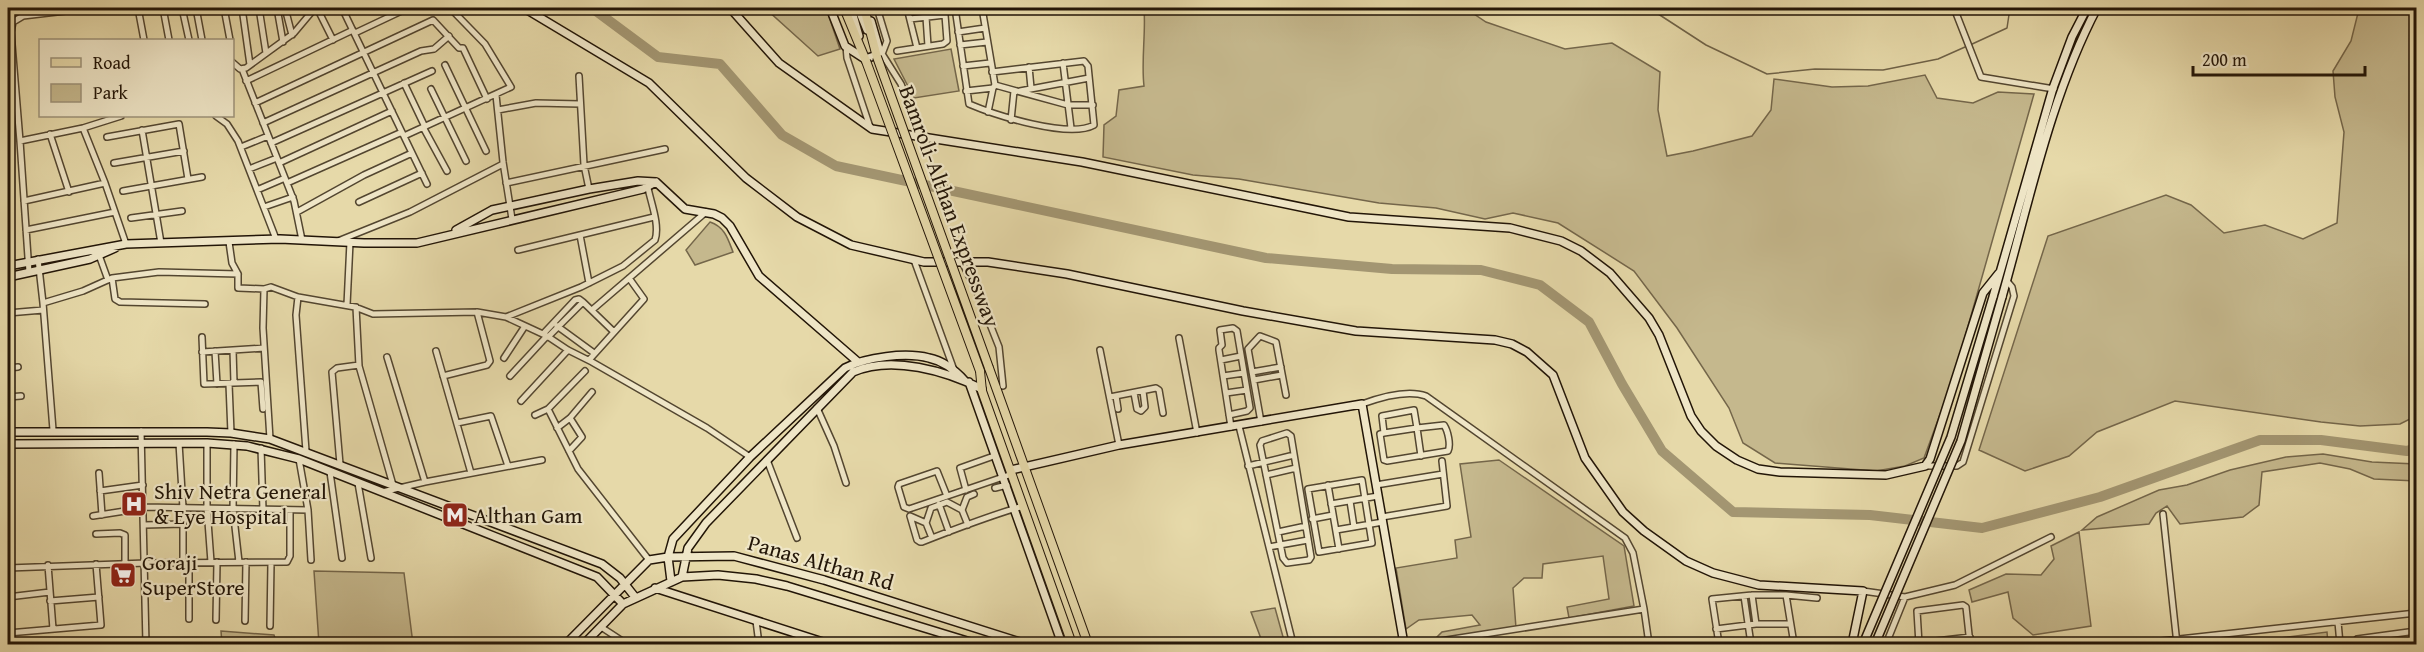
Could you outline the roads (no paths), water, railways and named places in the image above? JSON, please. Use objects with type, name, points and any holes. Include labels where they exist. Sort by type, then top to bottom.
[{"type":"main road","points":[[844,8],[980,372],[982,389],[1008,476],[1023,506],[1072,645]]},
{"type":"main road","name":"Bamroli-Althan Expressway","points":[[866,8],[879,54],[988,368],[999,385],[1025,466],[1051,531],[1088,645]]},
{"type":"main road","points":[[979,413],[989,410]]},
{"type":"street","points":[[29,272],[11,32],[13,22],[23,16],[91,8]]},
{"type":"street","points":[[138,8],[144,39]]},
{"type":"street","points":[[163,8],[169,39]]},
{"type":"street","points":[[182,8],[189,39]]},
{"type":"street","points":[[196,8],[202,39]]},
{"type":"street","points":[[224,8],[230,39]]},
{"type":"street","points":[[242,8],[250,65]]},
{"type":"street","points":[[259,8],[267,52]]},
{"type":"street","points":[[276,8],[283,42]]},
{"type":"street","points":[[285,8],[292,35]]},
{"type":"street","points":[[242,69],[292,35],[316,8],[333,40]]},
{"type":"street","points":[[353,8],[343,9],[427,184]]},
{"type":"street","points":[[246,81],[408,8]]},
{"type":"street","points":[[257,190],[424,127],[509,89],[510,83],[485,44],[450,8]]},
{"type":"street","points":[[524,8],[649,83],[732,167],[791,213],[844,242],[914,260],[988,262],[1067,274],[1243,311],[1356,331],[1495,340],[1512,344],[1527,352],[1553,375],[1585,458],[1623,512],[1644,531],[1686,561],[1713,573],[1759,585],[1863,591],[1905,597],[1955,585],[2051,537]]},
{"type":"street","points":[[730,8],[783,67],[871,129],[1082,162],[1349,216],[1510,228],[1581,250],[1610,273],[1649,318],[1659,335],[1691,416],[1701,431],[1716,446],[1737,460],[1758,469],[1791,473],[1886,475],[1925,466],[1957,466],[1963,462],[2014,296],[2012,286],[2007,281]]},
{"type":"street","points":[[830,8],[846,46],[847,57],[871,129]]},
{"type":"street","points":[[851,8],[865,60]]},
{"type":"street","points":[[858,8],[879,54],[898,77],[921,136]]},
{"type":"street","points":[[865,60],[879,54],[887,41],[877,8]]},
{"type":"street","points":[[907,8],[917,48]]},
{"type":"street","points":[[940,8],[941,15]]},
{"type":"street","points":[[955,8],[969,104],[1011,120],[1035,125],[1071,128],[1094,125],[1088,66],[1084,61],[992,72]]},
{"type":"street","points":[[982,8],[994,87],[988,112]]},
{"type":"street","points":[[1954,8],[1981,77],[2062,90]]},
{"type":"street","points":[[1863,645],[1951,437],[2053,88],[2072,37],[2087,8]]},
{"type":"street","points":[[1875,645],[1961,441],[2062,90],[2077,50],[2097,8]]},
{"type":"street","points":[[897,51],[945,44],[947,41],[946,16],[910,19]]},
{"type":"street","points":[[926,17],[928,46]]},
{"type":"street","points":[[255,103],[433,20],[459,48],[463,48],[487,99]]},
{"type":"street","points":[[958,32],[985,28]]},
{"type":"street","points":[[263,123],[421,51],[434,49],[449,36]]},
{"type":"street","points":[[960,45],[987,42]]},
{"type":"street","points":[[846,46],[865,60]]},
{"type":"street","points":[[963,66],[990,63]]},
{"type":"street","points":[[1063,63],[1071,128]]},
{"type":"street","points":[[234,64],[242,69],[286,180],[297,212],[302,240]]},
{"type":"street","points":[[446,65],[486,151]]},
{"type":"street","points":[[1029,67],[1031,88]]},
{"type":"street","points":[[271,143],[432,70]]},
{"type":"street","points":[[579,76],[584,165],[589,189]]},
{"type":"street","points":[[1016,91],[1089,78]]},
{"type":"street","points":[[405,82],[424,127],[447,171]]},
{"type":"street","points":[[966,90],[994,87],[1068,105],[1092,105]]},
{"type":"street","points":[[431,89],[447,117],[466,161]]},
{"type":"street","points":[[1011,120],[1016,91]]},
{"type":"street","points":[[496,95],[503,164],[512,219]]},
{"type":"street","points":[[498,110],[537,103],[580,104]]},
{"type":"street","points":[[249,169],[278,161],[392,111]]},
{"type":"street","points":[[20,141],[83,128],[118,117]]},
{"type":"street","points":[[217,117],[233,132],[241,147],[276,239]]},
{"type":"street","points":[[107,137],[179,124],[188,179]]},
{"type":"street","points":[[83,128],[126,244]]},
{"type":"street","points":[[142,130],[161,243]]},
{"type":"street","points":[[50,134],[69,192]]},
{"type":"street","points":[[241,147],[268,136]]},
{"type":"street","points":[[506,183],[665,149]]},
{"type":"street","points":[[114,163],[184,151]]},
{"type":"street","points":[[297,212],[364,175],[412,153]]},
{"type":"street","points":[[337,242],[410,212],[503,164]]},
{"type":"street","points":[[359,202],[422,173]]},
{"type":"street","points":[[123,191],[202,177]]},
{"type":"street","points":[[449,235],[486,212],[589,189],[638,181],[656,182],[685,208],[714,214],[726,222],[762,280],[858,362]]},
{"type":"street","points":[[8,266],[126,244],[276,239],[417,243],[648,188],[656,182]]},
{"type":"street","points":[[24,201],[105,183]]},
{"type":"street","points":[[506,317],[589,283],[623,266],[655,240],[657,235],[648,188]]},
{"type":"street","points":[[264,207],[292,197]]},
{"type":"street","points":[[131,218],[182,211]]},
{"type":"street","points":[[26,231],[115,212]]},
{"type":"street","points":[[592,310],[706,212]]},
{"type":"street","points":[[518,250],[654,217]]},
{"type":"street","points":[[580,235],[589,283]]},
{"type":"street","points":[[229,242],[232,263],[238,274],[238,288],[271,287],[298,297],[356,307],[373,314],[477,312],[506,317],[589,360],[707,428],[750,457]]},
{"type":"street","points":[[346,305],[350,242]]},
{"type":"street","points":[[8,277],[90,259],[126,244]]},
{"type":"street","points":[[99,255],[110,279],[115,299],[120,302],[205,304]]},
{"type":"street","points":[[38,259],[53,430]]},
{"type":"street","points":[[914,260],[954,370]]},
{"type":"street","points":[[962,262],[978,294],[999,347],[999,385]]},
{"type":"street","points":[[43,303],[83,291],[110,279],[159,272],[238,274]]},
{"type":"street","points":[[1925,466],[1930,459],[1983,293],[2000,273]]},
{"type":"street","points":[[589,360],[644,299],[629,279]]},
{"type":"street","points":[[264,289],[264,348],[270,439]]},
{"type":"street","points":[[298,297],[296,315],[306,451]]},
{"type":"street","points":[[510,376],[556,326],[575,300],[579,299],[583,302],[613,331]]},
{"type":"street","points":[[356,307],[359,365],[396,486]]},
{"type":"street","points":[[8,313],[43,310]]},
{"type":"street","points":[[443,376],[489,363],[490,358],[477,312]]},
{"type":"street","points":[[504,358],[525,326]]},
{"type":"street","points":[[556,326],[594,353]]},
{"type":"street","points":[[1229,415],[1250,410],[1236,329],[1221,329],[1221,360],[1223,376],[1226,393],[1229,415],[1231,427]]},
{"type":"street","points":[[1262,422],[1248,349],[1262,336],[1276,342],[1286,395]]},
{"type":"street","points":[[202,337],[203,383],[206,385],[261,382],[263,409]]},
{"type":"street","points":[[1179,338],[1197,433]]},
{"type":"street","points":[[202,352],[264,348]]},
{"type":"street","points":[[231,433],[233,350]]},
{"type":"street","points":[[521,401],[568,350]]},
{"type":"street","points":[[1100,350],[1118,409]]},
{"type":"street","points":[[215,351],[217,384]]},
{"type":"street","points":[[436,351],[471,473]]},
{"type":"street","points":[[1221,360],[1241,356]]},
{"type":"street","points":[[387,357],[425,482]]},
{"type":"street","points":[[671,581],[668,557],[673,539],[750,457],[845,368],[858,362],[884,357],[930,358],[954,370],[967,381],[1008,476],[1014,509],[1062,645]]},
{"type":"street","points":[[340,464],[332,372],[337,368],[359,365]]},
{"type":"street","points":[[682,577],[688,548],[706,524],[853,372],[878,365],[918,367],[967,381],[982,389]]},
{"type":"street","points":[[8,368],[18,367]]},
{"type":"street","points":[[1252,372],[1281,367]]},
{"type":"street","points":[[535,415],[548,409],[585,371]]},
{"type":"street","points":[[1223,376],[1244,373]]},
{"type":"street","points":[[1254,380],[1282,375]]},
{"type":"street","points":[[1113,397],[1158,389],[1163,413]]},
{"type":"street","points":[[1226,393],[1247,390]]},
{"type":"street","points":[[1134,393],[1136,407],[1141,411],[1145,407],[1143,391]]},
{"type":"street","points":[[557,428],[570,418],[592,392]]},
{"type":"street","points":[[947,496],[937,471],[899,484],[898,487],[904,507],[907,509],[966,490],[1008,476],[1025,466],[1119,445],[1262,422],[1413,393],[1426,396],[1624,538],[1633,553],[1649,645]]},
{"type":"street","points":[[8,397],[21,396]]},
{"type":"street","points":[[1113,397],[1119,445]]},
{"type":"street","points":[[1362,404],[1404,645]]},
{"type":"street","points":[[817,408],[834,446],[846,483]]},
{"type":"street","points":[[548,409],[578,469],[648,560],[566,645]]},
{"type":"street","points":[[1368,436],[1382,433],[1417,428],[1440,424],[1447,429],[1449,450],[1421,456],[1385,461],[1382,433],[1383,415],[1412,409],[1415,411],[1417,428],[1421,456]]},
{"type":"street","points":[[457,423],[491,416],[508,466]]},
{"type":"street","points":[[8,418],[9,432],[53,430],[231,433],[270,439],[602,564],[635,597]]},
{"type":"street","points":[[569,451],[582,437],[570,418]]},
{"type":"street","points":[[1239,426],[1293,645]]},
{"type":"street","points":[[141,431],[146,563],[146,645]]},
{"type":"street","points":[[1287,433],[1291,436],[1311,557],[1309,560],[1287,563],[1278,532],[1264,462],[1261,443],[1287,433]]},
{"type":"street","points":[[179,443],[189,619]]},
{"type":"street","points":[[8,444],[207,443],[261,448],[299,459],[597,577],[623,604]]},
{"type":"street","points":[[207,443],[207,508],[214,562],[216,620]]},
{"type":"street","points":[[234,444],[233,509],[239,562]]},
{"type":"street","points":[[261,448],[263,510]]},
{"type":"street","points":[[1248,465],[1294,455]]},
{"type":"street","points":[[966,490],[960,468],[990,457]]},
{"type":"street","points":[[299,459],[308,510],[311,560]]},
{"type":"street","points":[[381,492],[396,486],[542,460]]},
{"type":"street","points":[[767,460],[797,538]]},
{"type":"street","points":[[1335,530],[1446,507],[1448,504],[1442,461]]},
{"type":"street","points":[[1266,475],[1296,468]]},
{"type":"street","points":[[330,472],[342,558]]},
{"type":"street","points":[[99,473],[102,515]]},
{"type":"street","points":[[1376,485],[1443,474]]},
{"type":"street","points":[[995,488],[1008,476]]},
{"type":"street","points":[[1361,480],[1372,543],[1318,552],[1308,489],[1328,485],[1361,480]]},
{"type":"street","points":[[358,483],[371,558]]},
{"type":"street","points":[[100,490],[143,485]]},
{"type":"street","points":[[1328,485],[1339,549]]},
{"type":"street","points":[[962,510],[967,497],[974,494]]},
{"type":"street","points":[[1331,504],[1378,496]]},
{"type":"street","points":[[1350,501],[1354,527]]},
{"type":"street","points":[[932,538],[926,523],[929,509],[939,504],[947,502],[962,510],[968,525]]},
{"type":"street","points":[[939,504],[949,532]]},
{"type":"street","points":[[926,523],[910,516],[919,542],[1023,506]]},
{"type":"street","points":[[93,516],[144,508],[308,510]]},
{"type":"street","points":[[8,568],[186,562],[287,562],[290,559],[290,510]]},
{"type":"street","points":[[2163,514],[2177,642]]},
{"type":"street","points":[[1312,519],[1333,515]]},
{"type":"street","points":[[145,525],[183,524]]},
{"type":"street","points":[[1278,532],[1306,526]]},
{"type":"street","points":[[96,534],[120,533],[125,535],[125,564]]},
{"type":"street","points":[[1269,548],[1308,540]]},
{"type":"street","name":"Panas Althan Rd","points":[[648,560],[668,557],[741,557],[846,587],[1026,645]]},
{"type":"street","points":[[244,621],[246,562]]},
{"type":"street","points":[[270,626],[271,563]]},
{"type":"street","points":[[8,633],[101,625],[96,564]]},
{"type":"street","points":[[48,565],[53,629]]},
{"type":"street","name":"Panas Althan Rd","points":[[584,645],[623,604],[635,597],[682,577],[718,575],[766,581],[977,645]]},
{"type":"street","points":[[655,588],[829,645]]},
{"type":"street","points":[[1852,645],[1863,591]]},
{"type":"street","points":[[8,597],[50,592]]},
{"type":"street","points":[[1752,595],[1756,624]]},
{"type":"street","points":[[1719,645],[1712,599],[1752,595],[1817,598]]},
{"type":"street","points":[[1786,595],[1794,645]]},
{"type":"street","points":[[1744,596],[1750,645]]},
{"type":"street","points":[[50,601],[99,597]]},
{"type":"street","points":[[1886,645],[1905,597]]},
{"type":"street","points":[[1970,637],[1919,644],[1917,611],[1963,605],[1966,607],[1970,637],[1970,645]]},
{"type":"street","points":[[1420,645],[1644,609]]},
{"type":"street","points":[[2134,645],[2177,642],[2416,613]]},
{"type":"street","points":[[756,621],[759,645]]},
{"type":"street","points":[[2338,622],[2340,645]]},
{"type":"street","points":[[1716,629],[1756,624],[1790,624]]},
{"type":"street","points":[[601,627],[624,644]]},
{"type":"street","points":[[2352,645],[2357,639],[2416,631]]},
{"type":"waterway","points":[[592,8],[658,57],[720,64],[782,135],[836,166],[1266,258],[1392,269],[1481,270],[1540,285],[1589,322],[1622,384],[1662,451],[1733,512],[1870,515],[1982,528],[2100,497],[2260,440],[2321,440],[2407,451],[2416,448]]},
{"type":"waterway","points":[[1649,8],[1706,45],[1767,74],[1815,69],[1883,70],[1938,59],[1965,47]]},
{"type":"waterway","points":[[1970,45],[2007,28],[2010,8]]},
{"type":"place","name":"Shiv Netra General & Eye Hospital","points":[[134,504]]},
{"type":"place","name":"Althan Gam","points":[[455,515]]},
{"type":"place","name":"Goraji SuperStore","points":[[123,575]]}]
